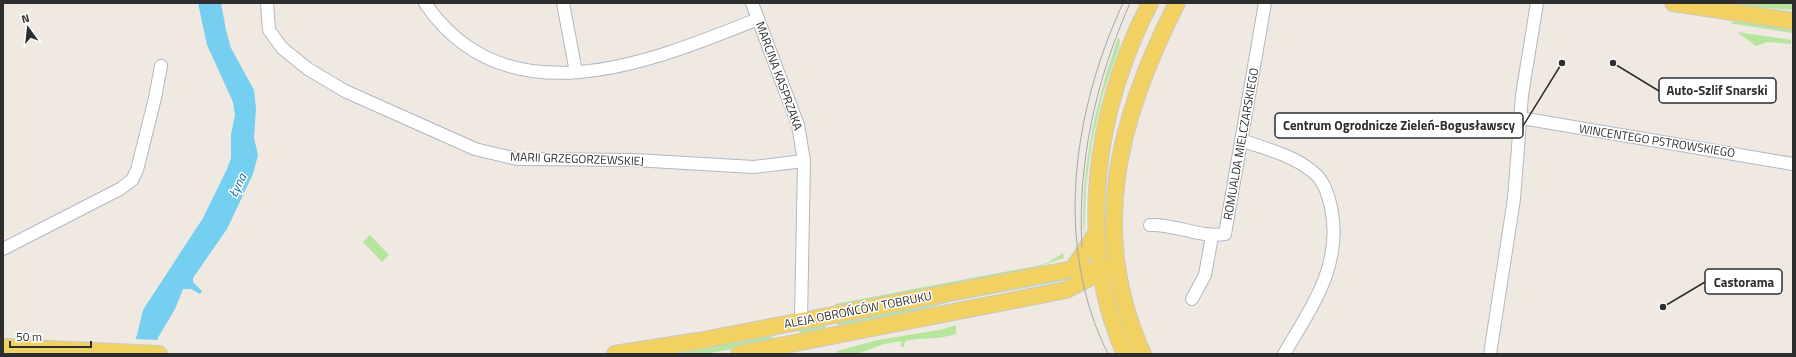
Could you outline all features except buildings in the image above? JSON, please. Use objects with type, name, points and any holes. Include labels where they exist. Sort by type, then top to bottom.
[{"type":"main road","points":[[1125,354],[1109,311],[1101,272],[1097,232],[1098,171],[1109,109],[1136,30],[1150,3]]},
{"type":"main road","points":[[1143,354],[1127,315],[1117,268],[1114,192],[1119,156],[1133,104],[1156,45],[1177,3]]},
{"type":"main road","points":[[1673,3],[1793,21]]},
{"type":"main road","points":[[1073,269],[1097,232]]},
{"type":"main road","name":"ALEJA OBROŃCÓW TOBRUKU","points":[[739,354],[1066,290],[1101,272],[1117,268]]},
{"type":"main road","name":"ALEJA OBROŃCÓW TOBRUKU","points":[[615,354],[698,341],[801,320],[1073,269],[1101,272]]},
{"type":"main road","points":[[3,347],[159,354]]},
{"type":"street","name":"MARII GRZEGORZEWSKIEJ","points":[[267,3],[269,30],[282,48],[308,69],[345,91],[475,149],[517,159],[634,160],[754,167],[804,161]]},
{"type":"street","points":[[425,3],[437,21],[466,47],[507,66],[548,74],[620,67],[658,57],[758,19]]},
{"type":"street","points":[[563,3],[576,72]]},
{"type":"street","name":"MARCINA KASPRZAKA","points":[[752,3],[798,126],[804,161],[801,320]]},
{"type":"street","name":"ROMUALDA MIELCZARSKIEGO","points":[[1212,236],[1225,234],[1265,3]]},
{"type":"street","points":[[1490,354],[1514,199],[1522,95],[1537,3]]},
{"type":"street","points":[[3,248],[120,189],[132,180],[137,170],[155,98],[161,66]]},
{"type":"street","name":"WINCENTEGO PSTROWSKIEGO","points":[[1520,118],[1793,164]]},
{"type":"street","points":[[1241,140],[1289,157],[1315,173],[1323,184],[1329,197],[1332,213],[1333,243],[1328,274],[1322,289],[1284,354]]},
{"type":"street","points":[[1150,225],[1163,224],[1212,236],[1205,275],[1192,299]]},
{"type":"green space","points":[[1707,3],[1793,3],[1793,10]]},
{"type":"green space","points":[[1741,20],[1793,27],[1793,33],[1729,23]]},
{"type":"green space","points":[[1737,32],[1791,40],[1791,44],[1767,42],[1756,46]]},
{"type":"green space","points":[[1118,38],[1120,39],[1119,47],[1103,93],[1092,142],[1086,185],[1084,237],[1083,212],[1087,161],[1091,136],[1103,87]]},
{"type":"green space","points":[[370,235],[389,255],[382,262],[363,242]]},
{"type":"green space","points":[[1063,253],[1064,258],[1035,268],[834,308],[835,304],[1041,265]]},
{"type":"green space","points":[[1067,277],[1067,280],[950,302],[899,316],[838,329],[837,321]]},
{"type":"green space","points":[[825,323],[826,331],[804,335],[797,329]]},
{"type":"green space","points":[[956,325],[956,334],[950,336],[905,341],[904,347],[901,347],[901,341],[884,344],[858,354],[837,354],[837,351],[878,340],[939,330]]},
{"type":"green space","points":[[760,335],[770,336],[777,339],[776,341],[705,354],[657,354]]},
{"type":"water","name":"Łyna","points":[[198,3],[221,3],[231,48],[254,90],[256,109],[254,138],[258,155],[253,174],[227,229],[193,278],[193,282],[202,291],[200,294],[191,289],[183,289],[175,309],[159,336],[151,354],[130,354],[137,335],[143,310],[203,218],[231,158],[231,134],[235,115],[233,102],[207,45]]},
{"type":"pier","points":[[134,339],[159,340],[153,354],[128,354]]},
{"type":"tram line","points":[[1108,354],[1091,312],[1080,268],[1075,223],[1076,178],[1082,133],[1092,88],[1106,45],[1123,3]]},
{"type":"tram line","points":[[1082,247],[1081,216],[1083,184],[1091,122],[1107,62],[1130,3]]},
{"type":"place","name":"Centrum Ogrodnicze Zieleń-Bogusławscy","points":[[1562,63]]},
{"type":"place","name":"Auto-Szlif Snarski","points":[[1613,63]]},
{"type":"place","name":"Castorama","points":[[1663,307]]}]
